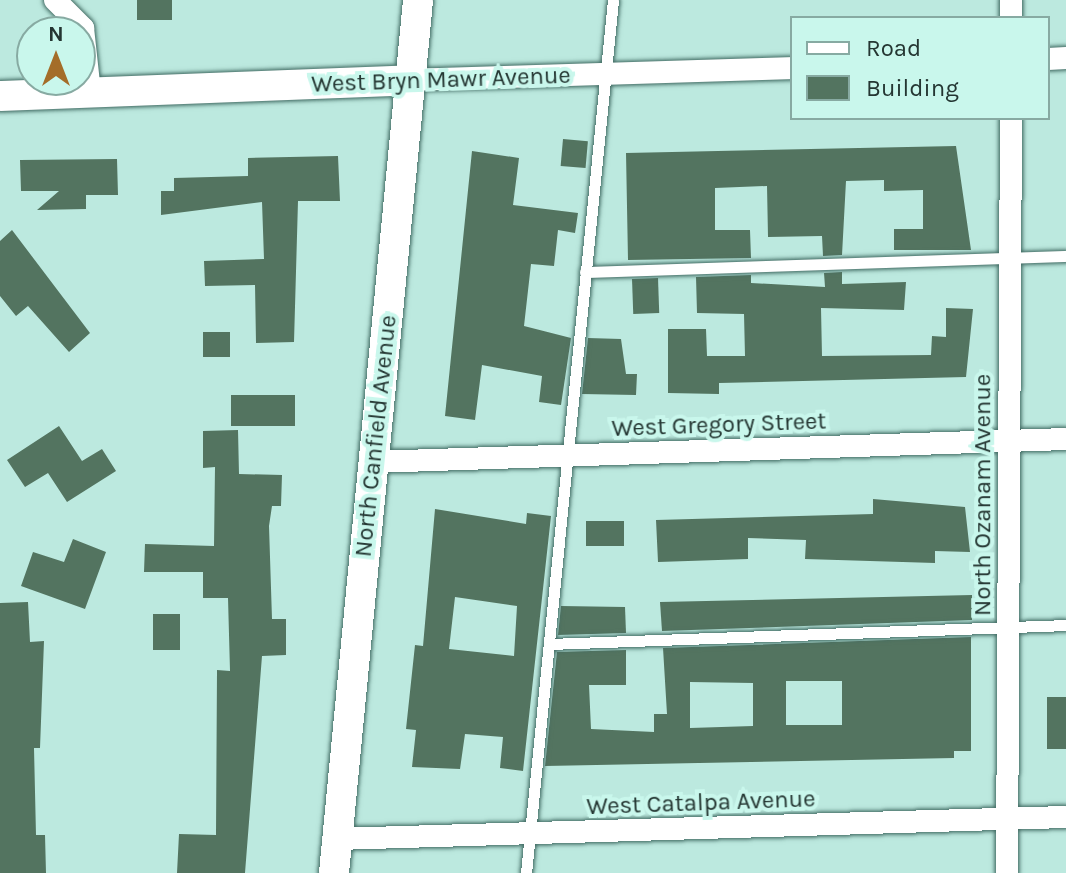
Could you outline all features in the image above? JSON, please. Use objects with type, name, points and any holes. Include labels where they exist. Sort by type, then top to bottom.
[{"type":"street","points":[[55,0],[71,16]]},
{"type":"street","name":"North Canfield Avenue","points":[[334,873],[418,0]]},
{"type":"street","name":"West Bryn Mawr Avenue","points":[[96,92],[790,68]]},
{"type":"street","name":"North Ozanam Avenue","points":[[1007,873],[1011,120]]},
{"type":"street","name":"West Gregory Street","points":[[373,462],[1066,439]]},
{"type":"street","name":"West Catalpa Avenue","points":[[337,839],[1066,817]]},
{"type":"lane","points":[[526,873],[613,0]]},
{"type":"lane","points":[[585,272],[1066,256]]},
{"type":"lane","points":[[549,644],[1066,625]]},
{"type":"building","points":[[137,0],[172,0],[172,20],[137,20]]},
{"type":"building","points":[[563,139],[588,141],[586,168],[561,166]]},
{"type":"building","points":[[956,146],[971,250],[894,250],[894,229],[923,229],[923,190],[884,191],[884,180],[846,181],[842,255],[823,256],[822,236],[768,237],[767,186],[715,188],[715,230],[750,230],[751,258],[628,260],[626,153]]},
{"type":"building","points":[[472,151],[519,158],[513,205],[578,213],[575,233],[558,230],[554,266],[531,264],[524,326],[571,338],[561,405],[539,402],[542,376],[482,365],[475,420],[445,416]]},
{"type":"building","points":[[338,156],[340,201],[298,201],[294,342],[256,343],[255,285],[205,286],[204,261],[264,259],[262,202],[161,215],[161,191],[174,191],[174,178],[248,176],[248,158]]},
{"type":"building","points":[[117,159],[118,195],[86,195],[86,209],[37,210],[59,191],[21,191],[20,160]]},
{"type":"building","points":[[12,230],[90,333],[69,352],[28,306],[16,316],[0,296],[0,241]]},
{"type":"building","points":[[842,272],[842,284],[906,282],[904,310],[821,308],[822,356],[931,355],[932,336],[946,337],[946,308],[973,309],[966,377],[719,383],[719,394],[668,393],[668,329],[706,329],[707,356],[745,356],[744,314],[697,313],[696,277],[751,275],[751,283],[825,287],[824,273]]},
{"type":"building","points":[[658,278],[659,313],[633,314],[632,279]]},
{"type":"building","points":[[203,332],[230,332],[230,357],[203,357]]},
{"type":"building","points":[[588,338],[621,339],[626,374],[637,374],[636,395],[582,394]]},
{"type":"building","points":[[231,395],[295,395],[295,426],[231,426]]},
{"type":"building","points":[[59,426],[82,461],[102,449],[116,471],[67,502],[48,473],[25,487],[7,460]]},
{"type":"building","points":[[238,430],[239,474],[282,475],[281,506],[272,506],[269,526],[272,619],[286,619],[286,655],[262,656],[245,873],[177,873],[179,834],[216,835],[217,670],[230,671],[228,598],[203,598],[203,572],[144,572],[145,544],[214,546],[215,467],[203,468],[203,431]]},
{"type":"building","points":[[873,499],[965,507],[970,552],[935,551],[935,563],[805,559],[806,540],[748,538],[748,559],[658,562],[656,520],[873,514]]},
{"type":"building","points":[[435,509],[526,524],[527,513],[551,516],[523,771],[500,768],[503,737],[465,734],[460,769],[412,767],[416,730],[406,729],[415,645],[423,646]],"holes":[[[455,597],[517,606],[514,656],[449,649]]]},
{"type":"building","points":[[586,521],[624,521],[624,546],[586,546]]},
{"type":"building","points":[[73,539],[106,552],[85,609],[21,586],[33,552],[64,562]]},
{"type":"building","points":[[972,595],[972,620],[662,631],[660,602]]},
{"type":"building","points":[[28,602],[30,642],[44,641],[40,748],[34,748],[36,835],[45,835],[46,873],[0,873],[0,603]]},
{"type":"building","points":[[561,606],[625,607],[626,633],[558,635]]},
{"type":"building","points":[[153,614],[180,614],[180,650],[153,650]]},
{"type":"building","points":[[971,637],[971,751],[954,751],[954,758],[545,766],[557,652],[626,650],[626,685],[589,685],[591,729],[654,732],[654,714],[667,714],[663,648]],"holes":[[[786,681],[842,681],[842,725],[786,725]],[[690,682],[753,683],[753,726],[690,728]]]},
{"type":"building","points":[[1047,697],[1066,697],[1066,749],[1047,749]]}]
